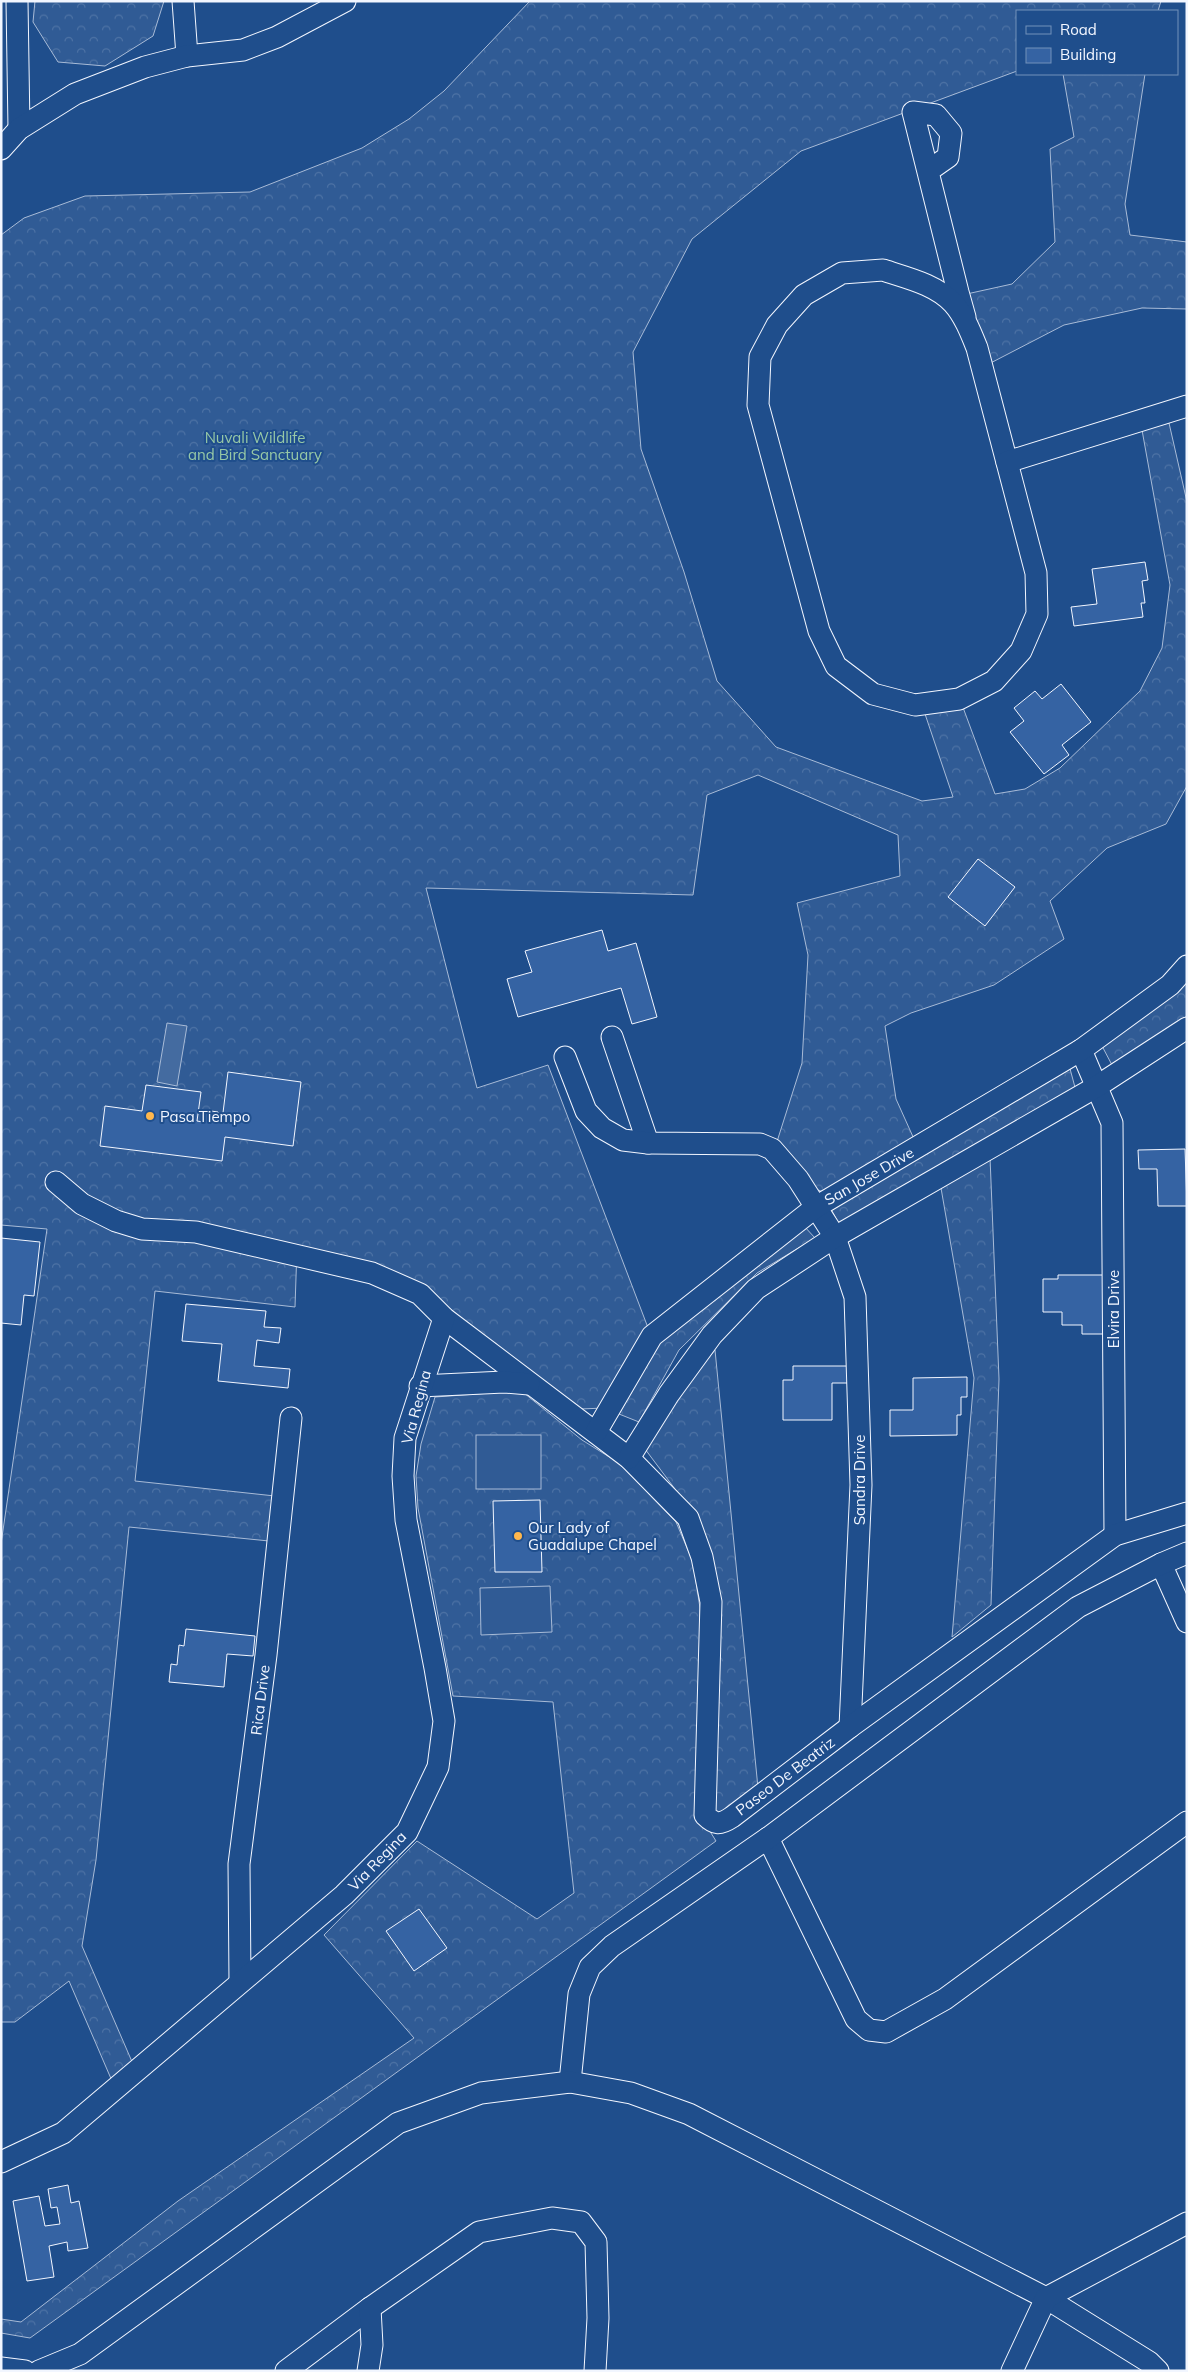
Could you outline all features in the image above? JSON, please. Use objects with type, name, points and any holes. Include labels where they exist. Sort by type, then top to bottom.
[{"type":"street","points":[[17,1],[19,129]]},
{"type":"street","points":[[183,1],[187,56]]},
{"type":"street","points":[[1,149],[19,129],[75,94],[145,66],[187,56],[243,50],[277,37],[345,1]]},
{"type":"street","points":[[928,171],[968,327]]},
{"type":"street","points":[[883,270],[924,283],[953,303],[968,327],[977,348],[1007,462],[1036,573],[1037,614],[1021,651],[994,681],[959,699],[915,705],[873,694],[836,666],[818,631],[758,405],[760,357],[777,325],[804,295],[842,274],[883,270]]},
{"type":"street","points":[[1007,462],[1187,406]]},
{"type":"street","name":"San Jose Drive","points":[[596,1432],[652,1336],[816,1207],[1081,1050],[1170,985],[1187,966]]},
{"type":"street","points":[[56,1182],[82,1204],[116,1221],[142,1229],[196,1232],[372,1273],[420,1294],[444,1318],[629,1458],[669,1394],[712,1335],[756,1289],[835,1237],[1096,1087],[1187,1028]]},
{"type":"street","points":[[612,1037],[648,1143]]},
{"type":"street","name":"Elvira Drive","points":[[1081,1050],[1112,1123],[1115,1535]]},
{"type":"street","name":"Sandra Drive","points":[[566,1057],[586,1111],[602,1128],[622,1140],[648,1143],[760,1144],[772,1149],[798,1179],[835,1237],[854,1297],[861,1485],[850,1727]]},
{"type":"street","name":"Via Regina","points":[[1,2162],[63,2133],[344,1895],[407,1832],[438,1767],[444,1721],[436,1668],[406,1520],[403,1476],[404,1438],[444,1318]]},
{"type":"street","points":[[420,1386],[504,1382],[529,1384]]},
{"type":"street","name":"Rica Drive","points":[[240,1982],[240,1864],[266,1655],[291,1418]]},
{"type":"street","name":"Paseo De Beatriz","points":[[629,1458],[688,1518],[702,1558],[712,1602],[705,1815],[713,1823],[721,1824],[850,1727],[1115,1535],[1187,1513]]},
{"type":"street","points":[[570,2082],[579,1994],[590,1967],[612,1946],[768,1838],[1078,1608],[1161,1564],[1187,1553]]},
{"type":"street","points":[[1161,1564],[1187,1622]]},
{"type":"street","points":[[768,1838],[856,2019],[868,2030],[886,2032],[945,1999],[1187,1822]]},
{"type":"street","points":[[39,2371],[80,2354],[398,2123],[481,2093],[570,2082],[631,2093],[690,2114],[1046,2298],[1149,2362],[1158,2371]]},
{"type":"street","points":[[286,2371],[370,2308],[479,2232],[552,2218],[581,2222],[596,2242],[598,2318],[595,2371]]},
{"type":"street","points":[[1012,2371],[1046,2298],[1187,2223]]},
{"type":"street","points":[[368,2371],[372,2345],[370,2308]]},
{"type":"street","points":[[1,2368],[25,2371]]},
{"type":"green space","points":[[35,1],[164,1],[153,36],[105,66],[58,62],[33,22]]},
{"type":"green space","name":"Nuvali Wildlife and Bird Sanctuary","points":[[530,1],[1161,1],[1158,10],[1016,10],[1016,71],[801,151],[692,239],[633,352],[641,449],[684,572],[717,681],[776,747],[922,801],[953,797],[924,711],[961,702],[995,794],[1025,789],[1060,768],[1140,691],[1162,648],[1170,585],[1142,430],[1169,423],[1187,502],[1187,786],[1166,824],[1107,848],[1050,901],[1064,939],[994,985],[911,1013],[885,1026],[896,1099],[914,1139],[825,1193],[805,1184],[774,1151],[802,1063],[808,955],[797,903],[900,876],[898,835],[758,775],[707,795],[693,895],[426,888],[477,1088],[548,1065],[650,1333],[605,1408],[580,1409],[448,1309],[297,1248],[295,1307],[155,1291],[135,1481],[275,1496],[269,1541],[129,1527],[96,1860],[82,1946],[133,2064],[112,2081],[69,1981],[15,2022],[1,2022],[1,1544],[47,1229],[1,1225],[1,235],[24,218],[85,196],[250,192],[362,148],[409,119],[444,91]]},
{"type":"green space","points":[[1063,75],[1145,75],[1125,204],[1130,235],[1187,242],[1187,309],[1142,308],[1064,325],[979,369],[962,295],[1012,284],[1055,242],[1050,149],[1074,137]]},
{"type":"green space","points":[[1187,980],[1187,1016],[1112,1065],[1102,1046]]},
{"type":"green space","points":[[1069,1065],[1076,1091],[839,1224],[831,1209]]},
{"type":"green space","points":[[990,1157],[999,1379],[991,1605],[952,1637],[974,1378],[941,1188]]},
{"type":"green space","points":[[804,1226],[815,1238],[757,1273],[679,1350],[639,1422],[619,1414],[661,1340]]},
{"type":"green space","points":[[715,1350],[758,1788],[716,1815],[710,1808],[718,1608],[696,1517],[645,1449],[671,1402]]},
{"type":"green space","points":[[505,1392],[524,1393],[582,1440],[619,1463],[676,1522],[693,1562],[700,1608],[698,1743],[701,1817],[716,1841],[30,2338],[1,2333],[1,2319],[21,2322],[178,2201],[414,2038],[324,1935],[417,1841],[537,1919],[574,1893],[553,1702],[453,1696],[418,1508],[416,1476],[421,1444],[435,1397]]},
{"type":"shaded area","points":[[167,1023],[187,1026],[177,1086],[157,1082]]},
{"type":"shaded area","points":[[476,1435],[541,1435],[541,1489],[476,1489]]},
{"type":"shaded area","points":[[550,1586],[552,1632],[481,1635],[480,1588]]},
{"type":"building","points":[[1145,562],[1148,580],[1142,581],[1145,603],[1141,603],[1143,617],[1074,626],[1071,607],[1097,604],[1092,569]]},
{"type":"building","points":[[1061,684],[1091,722],[1062,745],[1069,755],[1044,774],[1010,732],[1024,721],[1014,708],[1035,691],[1042,699]]},
{"type":"building","points":[[978,859],[1015,887],[985,926],[948,897]]},
{"type":"building","points":[[602,930],[608,951],[636,943],[657,1017],[632,1024],[621,988],[518,1017],[507,979],[532,972],[525,951]]},
{"type":"building","name":"Pasa Tiempo","points":[[228,1072],[301,1082],[293,1146],[225,1137],[222,1161],[100,1146],[105,1106],[142,1111],[146,1085],[201,1092],[197,1121],[203,1122],[204,1110],[218,1112],[217,1120],[222,1121]]},
{"type":"building","points":[[1185,1149],[1187,1206],[1158,1206],[1157,1169],[1139,1169],[1138,1150]]},
{"type":"building","points":[[1,1238],[40,1242],[34,1296],[24,1295],[21,1325],[1,1323]]},
{"type":"building","points":[[1058,1275],[1104,1275],[1104,1334],[1082,1334],[1082,1325],[1062,1325],[1062,1312],[1043,1312],[1043,1279],[1058,1279]]},
{"type":"building","points":[[186,1304],[266,1311],[264,1327],[281,1328],[279,1343],[257,1340],[254,1366],[290,1369],[288,1388],[218,1381],[222,1344],[182,1341]]},
{"type":"building","points":[[793,1366],[851,1366],[851,1383],[832,1383],[832,1420],[783,1420],[783,1380],[793,1380]]},
{"type":"building","points":[[967,1377],[967,1397],[961,1397],[961,1415],[957,1415],[957,1435],[890,1436],[890,1410],[913,1410],[913,1378]]},
{"type":"building","name":"Our Lady of Guadalupe Chapel","points":[[540,1500],[542,1572],[495,1572],[493,1501]]},
{"type":"building","points":[[186,1629],[255,1636],[253,1656],[227,1654],[224,1687],[169,1682],[171,1664],[177,1665],[179,1645],[184,1646]]},
{"type":"building","points":[[419,1909],[447,1948],[414,1971],[386,1931]]},
{"type":"building","points":[[68,2185],[71,2203],[79,2201],[88,2248],[68,2251],[67,2242],[49,2246],[54,2277],[27,2281],[13,2201],[39,2196],[45,2226],[60,2224],[57,2207],[51,2208],[48,2189]]},
{"type":"place","name":"Pasa Tiempo","points":[[150,1116]]},
{"type":"place","name":"Our Lady of Guadalupe Chapel","points":[[518,1536]]}]
